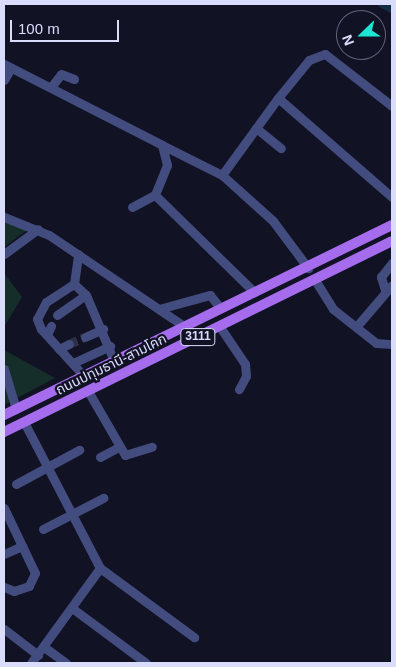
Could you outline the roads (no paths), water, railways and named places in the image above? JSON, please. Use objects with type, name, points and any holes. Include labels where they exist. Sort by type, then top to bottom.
[{"type":"main road","name":"ถนนปทุมธานี-สามโคก","points":[[4,415],[220,308],[308,268],[392,225]]},
{"type":"main road","name":"ถนนปทุมธานี-สามโคก","points":[[4,432],[392,241]]},
{"type":"street","points":[[222,175],[278,98],[310,60],[325,54],[392,106]]},
{"type":"street","points":[[4,80],[8,66],[222,175],[273,221],[308,268]]},
{"type":"street","points":[[51,87],[61,74],[74,79]]},
{"type":"street","points":[[278,98],[392,197]]},
{"type":"street","points":[[256,128],[281,148]]},
{"type":"street","points":[[132,207],[155,195],[167,165],[162,145]]},
{"type":"street","points":[[155,195],[254,292]]},
{"type":"street","points":[[4,217],[38,229],[184,326]]},
{"type":"street","points":[[4,254],[38,229]]},
{"type":"street","points":[[78,254],[74,284],[40,309],[37,319],[46,335],[84,376]]},
{"type":"street","points":[[356,327],[389,287],[381,277],[392,262]]},
{"type":"street","points":[[315,280],[333,309],[376,343],[392,344]]},
{"type":"street","points":[[74,284],[86,295],[103,329],[114,361]]},
{"type":"street","points":[[56,316],[86,295]]},
{"type":"street","points":[[159,309],[204,295],[214,297],[220,308]]},
{"type":"street","points":[[46,335],[51,326]]},
{"type":"street","points":[[220,327],[245,364],[246,376],[239,389]]},
{"type":"street","points":[[85,337],[103,329]]},
{"type":"street","points":[[59,349],[69,344]]},
{"type":"street","points":[[73,363],[110,346]]},
{"type":"street","points":[[4,369],[16,409]]},
{"type":"street","points":[[88,391],[119,447],[130,456],[152,447]]},
{"type":"street","points":[[24,422],[100,568],[194,637]]},
{"type":"street","points":[[100,457],[119,447]]},
{"type":"street","points":[[16,484],[79,450]]},
{"type":"street","points":[[42,529],[103,498]]},
{"type":"street","points":[[4,508],[7,520],[35,573],[34,580],[14,591],[4,588]]},
{"type":"street","points":[[4,554],[22,546]]},
{"type":"street","points":[[31,663],[100,568]]},
{"type":"street","points":[[72,608],[146,663]]},
{"type":"street","points":[[4,629],[66,663]]},
{"type":"waterway","points":[[382,4],[392,9]]},
{"type":"tunnel","points":[[69,344],[85,337]]}]
